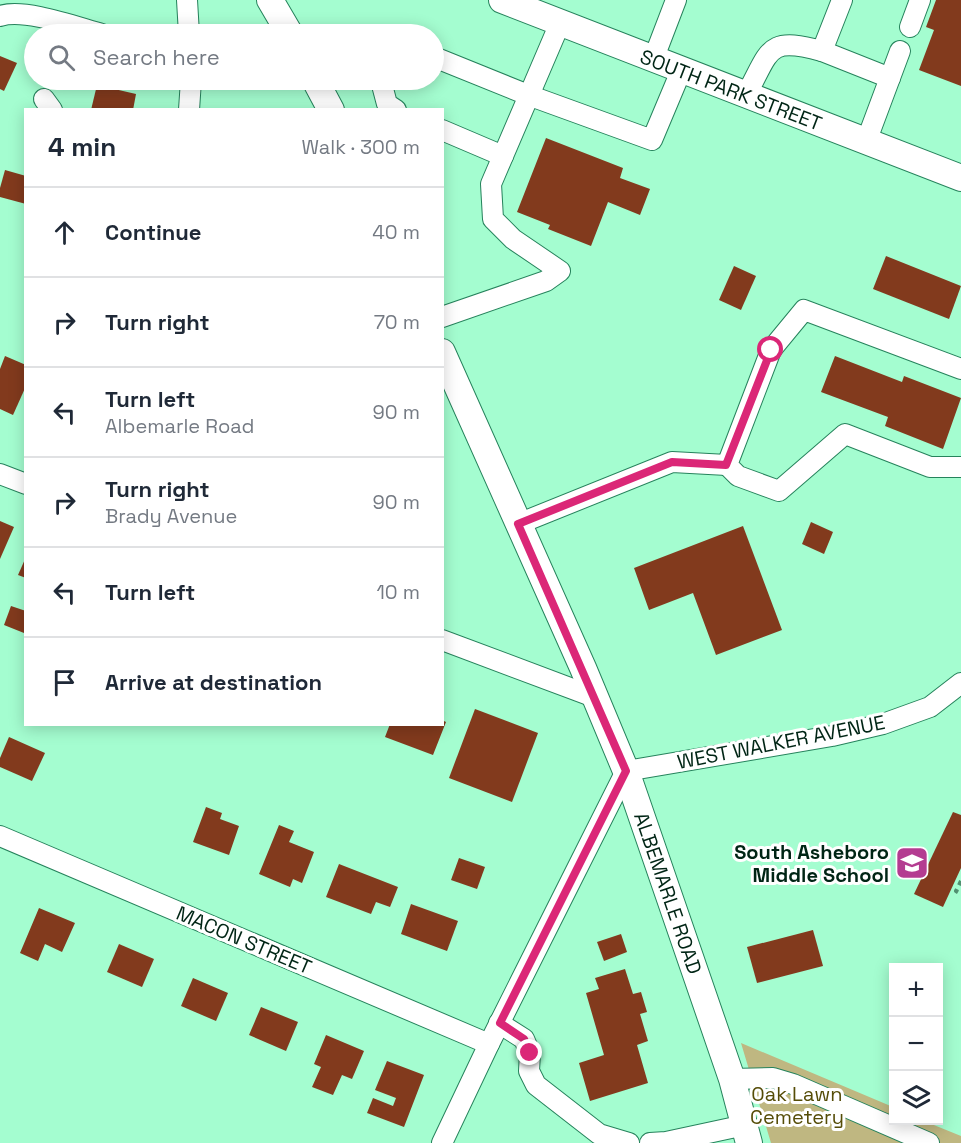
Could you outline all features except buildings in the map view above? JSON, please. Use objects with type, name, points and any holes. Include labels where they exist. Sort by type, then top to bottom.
[{"type":"main road","points":[[270,0],[284,24]]},
{"type":"main road","name":"SOUTH PARK STREET","points":[[502,0],[961,178]]},
{"type":"main road","points":[[320,90],[329,108]]},
{"type":"main road","name":"ALBEMARLE ROAD","points":[[444,357],[626,771],[732,1078],[747,1134]]},
{"type":"street","points":[[187,0],[188,24]]},
{"type":"street","points":[[653,60],[676,0]]},
{"type":"street","points":[[822,51],[842,0]]},
{"type":"street","points":[[910,27],[920,0]]},
{"type":"street","points":[[0,16],[8,13],[64,24]]},
{"type":"street","points":[[444,316],[546,281],[560,272],[513,238],[493,219],[492,184],[560,23]]},
{"type":"street","points":[[746,95],[771,50],[783,44],[800,45],[822,51],[890,78]]},
{"type":"street","points":[[866,142],[900,51]]},
{"type":"street","points":[[444,61],[528,95],[652,140],[681,71]]},
{"type":"street","points":[[189,108],[190,90]]},
{"type":"street","points":[[383,90],[387,104],[393,108]]},
{"type":"street","points":[[444,131],[503,156]]},
{"type":"street","points":[[726,465],[771,350],[804,310],[961,369]]},
{"type":"street","points":[[518,524],[672,462],[726,465],[738,476],[779,491],[845,434],[930,467],[961,467]]},
{"type":"street","points":[[0,474],[24,483]]},
{"type":"street","points":[[444,641],[594,697]]},
{"type":"street","name":"WEST WALKER AVENUE","points":[[626,771],[832,736],[883,724],[930,707],[961,683]]},
{"type":"street","points":[[442,1143],[626,771]]},
{"type":"street","name":"MACON STREET","points":[[0,836],[489,1044]]},
{"type":"street","points":[[500,1023],[524,1039],[530,1053],[529,1071],[536,1085],[599,1134],[629,1143]]},
{"type":"street","points":[[732,1078],[773,1078],[793,1084],[904,1137],[929,1143]]},
{"type":"street","points":[[650,1143],[747,1134]]},
{"type":"path","points":[[961,881],[956,891],[961,894]]},
{"type":"green space","name":"Oak Lawn Cemetery","points":[[741,1043],[889,1105],[889,1125],[934,1125],[961,1136],[961,1143],[771,1143]]},
{"type":"place","name":"South Asheboro Middle School","points":[[912,863]]},
{"type":"route","points":[[530,1053],[524,1039],[500,1023],[626,771],[583,668],[518,524],[672,462],[726,465],[771,350]]}]
